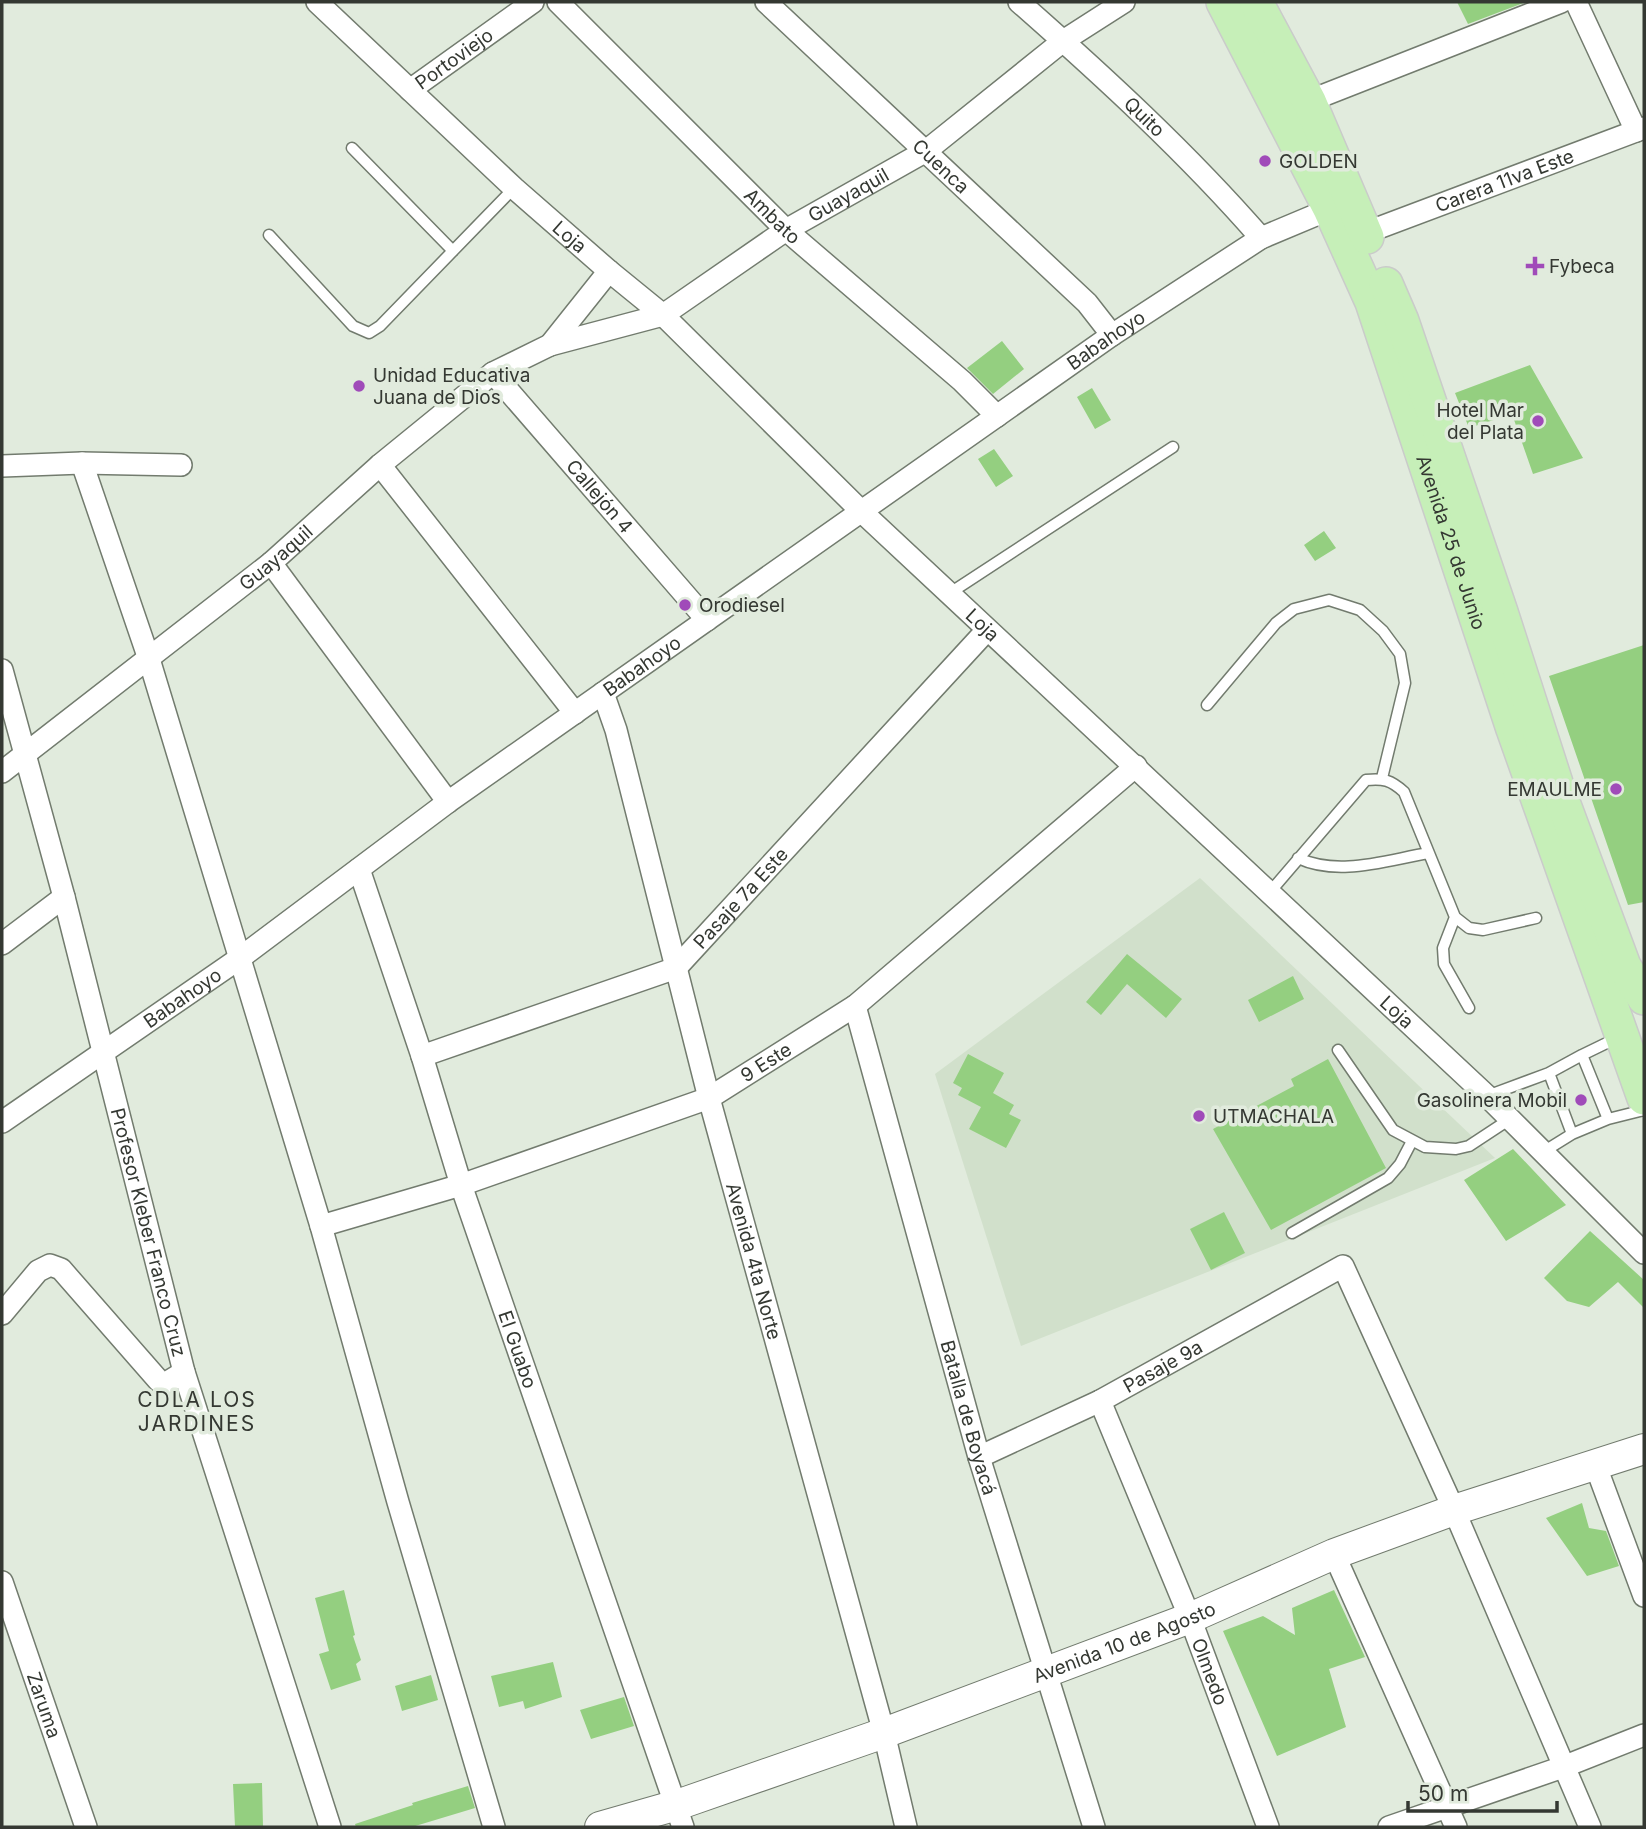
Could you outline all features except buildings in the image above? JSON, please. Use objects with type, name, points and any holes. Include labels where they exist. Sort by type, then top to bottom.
[{"type":"main road","name":"Avenida 25 de Junio","points":[[1223,2],[1330,209],[1372,302],[1513,729],[1644,1098]]},
{"type":"main road","name":"Avenida 25 de Junio","points":[[1256,2],[1309,101],[1402,321],[1557,786],[1624,966],[1644,998]]},
{"type":"street","name":"Loja","points":[[317,2],[514,188],[663,315],[861,511],[1487,1096],[1644,1253]]},
{"type":"street","name":"Portoviejo","points":[[410,90],[533,2]]},
{"type":"street","name":"Ambato","points":[[558,2],[786,230],[962,381],[997,416]]},
{"type":"street","name":"Cuenca","points":[[766,2],[1087,303],[1112,335]]},
{"type":"street","name":"Quito","points":[[1018,2],[1063,41],[1220,191],[1261,238]]},
{"type":"street","name":"Guayaquil","points":[[2,772],[271,563],[380,465],[493,373],[550,345],[663,315],[786,230],[926,151],[1063,41],[1125,2]]},
{"type":"street","points":[[1309,101],[1561,2]]},
{"type":"street","points":[[1576,2],[1640,129]]},
{"type":"street","name":"Carera 11va Este","points":[[1365,233],[1640,129]]},
{"type":"street","name":"Babahoyo","points":[[2,1122],[240,958],[448,802],[1112,335],[1261,238],[1330,209]]},
{"type":"street","name":"Guayaquil","points":[[550,345],[609,271]]},
{"type":"street","name":"Callejón 4","points":[[493,373],[707,620]]},
{"type":"street","points":[[82,463],[149,659],[321,1226],[398,1502],[494,1827]]},
{"type":"street","points":[[2,466],[82,463],[181,465]]},
{"type":"street","points":[[380,465],[575,713]]},
{"type":"street","points":[[271,563],[448,802]]},
{"type":"street","name":"Pasaje 7a Este","points":[[422,1056],[676,968],[987,630]]},
{"type":"street","name":"Profesor Kleber Franco Cruz","points":[[2,670],[64,897],[184,1372],[330,1827]]},
{"type":"street","name":"Avenida 4ta Norte","points":[[603,693],[616,730],[709,1098],[884,1732],[906,1827]]},
{"type":"street","name":"9 Este","points":[[321,1226],[461,1185],[709,1098],[855,1006],[1136,766]]},
{"type":"street","name":"El Guabo","points":[[359,869],[422,1056],[461,1185],[680,1816]]},
{"type":"street","points":[[2,944],[64,897]]},
{"type":"street","name":"Batalla de Boyacá","points":[[855,1006],[979,1457],[1094,1827]]},
{"type":"street","points":[[2,1314],[38,1271],[50,1265],[61,1269],[159,1381],[166,1383],[184,1372]]},
{"type":"street","name":"Pasaje 9a","points":[[979,1457],[1100,1401],[1343,1266],[1454,1510]]},
{"type":"street","name":"Olmedo","points":[[1100,1401],[1190,1618],[1268,1827]]},
{"type":"street","name":"Avenida 10 de Agosto","points":[[600,1827],[680,1816],[884,1732],[1190,1618],[1334,1554],[1454,1510],[1644,1448]]},
{"type":"street","points":[[1595,1464],[1644,1596]]},
{"type":"street","points":[[1454,1510],[1590,1827]]},
{"type":"street","points":[[1334,1554],[1451,1818]]},
{"type":"street","name":"Zaruma","points":[[2,1582],[86,1827]]},
{"type":"street","points":[[1389,1827],[1451,1818],[1563,1767],[1644,1735]]},
{"type":"lane","points":[[352,148],[453,251]]},
{"type":"lane","points":[[269,234],[353,326],[369,332],[380,326],[514,188]]},
{"type":"lane","points":[[950,593],[1173,447]]},
{"type":"lane","points":[[1207,705],[1276,622],[1294,609],[1329,600],[1360,610],[1383,631],[1400,653],[1405,683],[1382,778]]},
{"type":"lane","points":[[1270,892],[1366,780],[1382,778],[1394,783],[1404,792],[1455,917],[1469,928],[1483,930],[1536,918]]},
{"type":"lane","points":[[1298,858],[1311,864],[1345,868],[1429,853]]},
{"type":"lane","points":[[1455,917],[1443,948],[1444,964],[1469,1009]]},
{"type":"lane","points":[[1487,1096],[1549,1073],[1622,1036]]},
{"type":"lane","points":[[1338,1049],[1393,1130],[1425,1147],[1442,1149],[1469,1146],[1510,1119]]},
{"type":"lane","points":[[1582,1055],[1608,1119]]},
{"type":"lane","points":[[1549,1073],[1572,1134]]},
{"type":"lane","points":[[1542,1152],[1572,1134],[1608,1119],[1644,1110]]},
{"type":"lane","points":[[1292,1233],[1388,1178],[1400,1164],[1412,1141]]},
{"type":"shaded area","name":"UTMACHALA","points":[[1200,878],[1495,1158],[1021,1346],[935,1074]]},
{"type":"place","name":"GOLDEN","points":[[1265,161]]},
{"type":"place","name":"Fybeca","points":[[1535,266]]},
{"type":"place","name":"Unidad Educativa Juana de Dios","points":[[359,386]]},
{"type":"place","name":"Hotel Mar del Plata","points":[[1538,421]]},
{"type":"place","name":"Orodiesel","points":[[685,605]]},
{"type":"place","name":"EMAULME","points":[[1616,789]]},
{"type":"place","name":"Gasolinera Mobil","points":[[1581,1100]]},
{"type":"place","name":"UTMACHALA","points":[[1199,1116]]},
{"type":"district","name":"CDLA LOS JARDINES","points":[[197,1411]]}]
